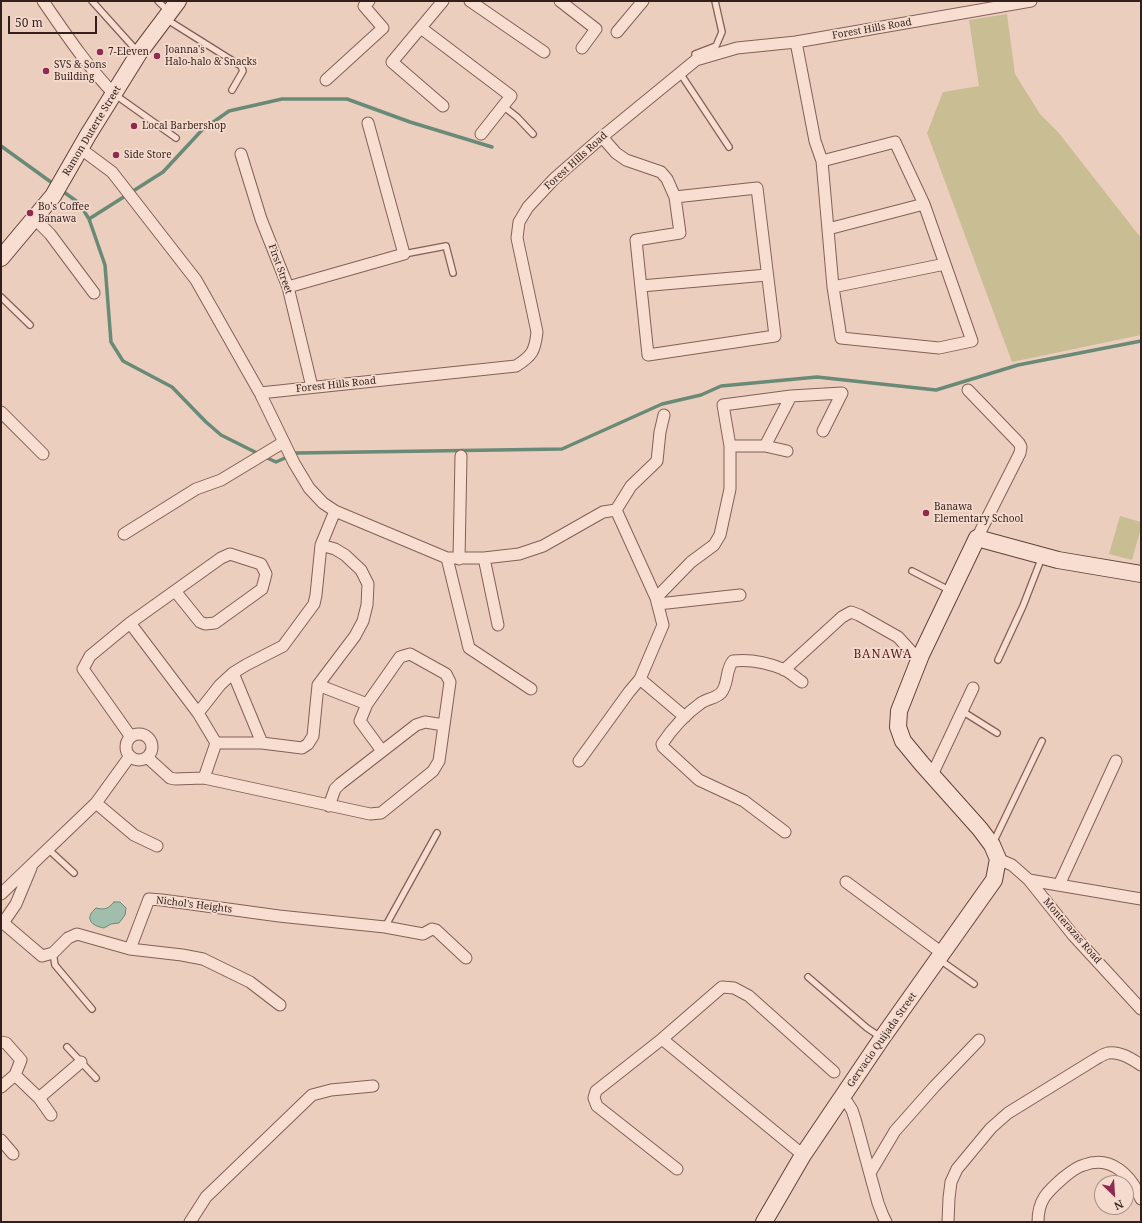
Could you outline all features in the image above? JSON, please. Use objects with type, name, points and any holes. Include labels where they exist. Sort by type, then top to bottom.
[{"type":"street","points":[[43,1],[65,33],[104,84],[114,94]]},
{"type":"street","points":[[326,80],[383,28],[364,6],[369,1]]},
{"type":"street","points":[[443,1],[392,62],[443,106]]},
{"type":"street","points":[[470,1],[544,52]]},
{"type":"street","points":[[560,1],[596,29],[582,48]]},
{"type":"street","points":[[617,32],[643,1]]},
{"type":"street","name":"Forest Hills Road","points":[[260,393],[516,366],[526,360],[535,348],[537,332],[517,238],[519,222],[528,207],[554,179],[602,136],[696,60],[737,48],[796,42],[1031,1]]},
{"type":"street","name":"Ramon Duterte Street","points":[[1,258],[35,220],[56,192],[139,53],[171,11]]},
{"type":"street","points":[[421,28],[510,96],[481,134]]},
{"type":"street","points":[[796,42],[816,141],[822,161],[833,287],[841,338],[939,348],[972,341],[924,204],[895,142],[822,161]]},
{"type":"street","points":[[288,288],[404,254],[368,122]]},
{"type":"street","points":[[602,136],[616,153],[626,160],[661,172],[668,179],[675,197],[680,233],[636,240],[648,355],[775,336],[757,188],[675,197]]},
{"type":"street","points":[[81,149],[112,172],[196,280],[260,393],[294,463],[310,488],[323,503],[335,510],[447,558],[484,558],[519,554],[543,546],[603,512],[616,510],[631,486],[658,461],[660,432],[664,415]]},
{"type":"street","name":"First Street","points":[[241,154],[262,219],[288,288],[312,387]]},
{"type":"street","points":[[828,230],[924,204]]},
{"type":"street","points":[[35,220],[50,234],[94,293]]},
{"type":"street","points":[[833,287],[945,264]]},
{"type":"street","points":[[641,286],[767,275]]},
{"type":"street","points":[[968,390],[1018,443],[1020,453],[977,538],[920,660],[900,711],[898,727],[903,741],[980,829],[992,845],[998,860]]},
{"type":"street","points":[[657,601],[691,562],[714,546],[720,535],[730,489],[730,446],[723,405],[791,396],[842,393],[823,431]]},
{"type":"street","points":[[765,446],[791,396]]},
{"type":"street","points":[[1,412],[42,454]]},
{"type":"street","points":[[124,534],[196,489],[221,480],[261,456],[285,444]]},
{"type":"street","points":[[730,446],[765,446],[787,451]]},
{"type":"street","points":[[459,559],[461,456]]},
{"type":"street","points":[[198,713],[220,685],[233,673],[283,646],[314,604],[321,545],[335,510]]},
{"type":"street","points":[[580,761],[629,692],[640,679],[663,625],[657,601],[616,510]]},
{"type":"street","points":[[977,538],[1058,560],[1141,574]]},
{"type":"street","points":[[216,743],[262,743],[302,748],[308,744],[313,736],[318,685],[355,636],[367,605],[368,584],[361,570],[345,556],[335,549],[321,545]]},
{"type":"street","points":[[131,737],[83,669],[90,656],[130,624],[221,558],[230,554],[261,564],[266,574],[262,589],[215,623],[205,624],[200,622],[175,592]]},
{"type":"street","points":[[447,558],[469,648],[531,689]]},
{"type":"street","points":[[484,558],[498,625]]},
{"type":"street","points":[[657,601],[740,595]]},
{"type":"street","points":[[784,670],[845,615],[851,612],[898,637],[920,660]]},
{"type":"street","points":[[130,624],[198,713],[216,743],[204,778]]},
{"type":"street","points":[[148,758],[170,778],[204,778],[370,814],[380,813],[433,771],[439,761],[450,682],[446,674],[410,654],[400,657],[366,704],[360,721],[382,750]]},
{"type":"street","points":[[785,832],[744,801],[698,780],[663,747],[662,744],[685,717],[702,702],[720,694],[724,688],[729,665],[733,661],[745,660],[760,662],[784,670],[802,682]]},
{"type":"street","points":[[233,673],[262,743]]},
{"type":"street","points":[[640,679],[685,717]]},
{"type":"street","points":[[318,685],[366,704]]},
{"type":"street","points":[[932,775],[973,688]]},
{"type":"street","points":[[330,806],[335,789],[382,750],[416,725],[425,722],[444,725]]},
{"type":"street","points":[[139,734],[147,736],[152,743],[152,751],[148,758],[135,760],[130,756],[126,750],[127,743],[131,737],[139,734]]},
{"type":"street","points":[[1,894],[96,803],[130,756]]},
{"type":"street","points":[[1059,885],[1116,761]]},
{"type":"street","points":[[96,803],[134,835],[156,846]]},
{"type":"street","name":"Monterazas Road","points":[[998,860],[1012,865],[1029,880],[1074,935],[1141,1010]]},
{"type":"street","name":"Gervacio Quijada Street","points":[[764,1222],[803,1155],[882,1038],[994,880],[998,860]]},
{"type":"street","points":[[33,863],[16,904],[2,922],[42,956],[53,953],[68,938],[77,934],[130,949],[203,959],[250,982],[280,1005]]},
{"type":"street","points":[[1029,880],[1141,899]]},
{"type":"street","points":[[846,882],[940,956]]},
{"type":"street","name":"Nichol's Heights","points":[[130,949],[149,899],[279,916],[384,927],[423,934],[429,930],[436,930],[466,958]]},
{"type":"street","points":[[677,1169],[597,1106],[594,1098],[596,1091],[662,1039],[722,987],[734,988],[749,996],[834,1072]]},
{"type":"street","points":[[662,1039],[803,1155]]},
{"type":"street","points":[[870,1173],[895,1132],[978,1040]]},
{"type":"street","points":[[1,1042],[6,1043],[21,1060],[15,1075],[1,1087]]},
{"type":"street","points":[[948,1222],[951,1182],[957,1169],[991,1128],[1008,1113],[1094,1060],[1108,1053],[1120,1054],[1133,1059],[1141,1065]]},
{"type":"street","points":[[39,1098],[81,1062]]},
{"type":"street","points":[[15,1075],[39,1098],[51,1115]]},
{"type":"street","points":[[190,1222],[206,1197],[312,1095],[331,1090],[373,1086]]},
{"type":"street","points":[[843,1096],[852,1110],[878,1202],[886,1222]]},
{"type":"street","points":[[1,1140],[13,1154]]},
{"type":"street","points":[[1038,1222],[1038,1210],[1041,1202],[1054,1185],[1083,1165],[1096,1162],[1111,1164],[1120,1169],[1133,1182],[1141,1199]]},
{"type":"lane","points":[[92,1],[139,53]]},
{"type":"lane","points":[[158,1],[241,66],[243,71],[232,90]]},
{"type":"lane","points":[[696,60],[695,54],[716,46],[722,32],[715,1]]},
{"type":"lane","points":[[680,73],[729,147]]},
{"type":"lane","points":[[114,94],[176,138]]},
{"type":"lane","points":[[503,106],[517,117],[533,134]]},
{"type":"lane","points":[[404,254],[446,246],[453,273]]},
{"type":"lane","points":[[1,297],[30,324]]},
{"type":"lane","points":[[998,660],[1023,606],[1043,556]]},
{"type":"lane","points":[[912,571],[951,592]]},
{"type":"lane","points":[[962,711],[997,733]]},
{"type":"lane","points":[[992,845],[1042,741]]},
{"type":"lane","points":[[384,927],[438,833]]},
{"type":"lane","points":[[48,849],[74,873]]},
{"type":"lane","points":[[53,953],[55,965],[92,1009]]},
{"type":"lane","points":[[940,956],[974,984]]},
{"type":"lane","points":[[808,977],[867,1028],[882,1038]]},
{"type":"lane","points":[[67,1047],[96,1078]]},
{"type":"shaded area","points":[[1007,14],[1015,74],[1040,114],[1058,132],[1141,238],[1141,335],[1012,362],[927,133],[943,92],[979,86],[969,20]]},
{"type":"shaded area","points":[[1120,516],[1141,522],[1141,528],[1132,560],[1109,554]]},
{"type":"shaded area","points":[[114,902],[120,902],[126,908],[125,915],[119,923],[111,924],[104,928],[99,927],[91,921],[90,915],[96,908],[106,908]]},
{"type":"waterway","points":[[89,219],[163,172],[202,130],[229,111],[282,99],[347,99],[410,122],[492,147]]},
{"type":"waterway","points":[[1,146],[55,185]]},
{"type":"waterway","points":[[61,190],[79,203],[89,219],[105,265],[111,342],[123,361],[172,387],[206,422],[221,435],[259,454]]},
{"type":"waterway","points":[[265,457],[276,462],[296,453],[562,449],[662,404],[701,395],[721,386],[817,377],[936,390],[1018,365],[1141,341]]},
{"type":"place","name":"7-Eleven","points":[[100,52]]},
{"type":"place","name":"Joanna's Halo-halo & Snacks","points":[[157,56]]},
{"type":"place","name":"SVS & Sons Building","points":[[46,71]]},
{"type":"place","name":"Local Barbershop","points":[[134,126]]},
{"type":"place","name":"Side Store","points":[[116,155]]},
{"type":"place","name":"Bo's Coffee Banawa","points":[[30,213]]},
{"type":"place","name":"Banawa Elementary School","points":[[926,513]]},
{"type":"district","name":"BANAWA","points":[[883,655]]}]
